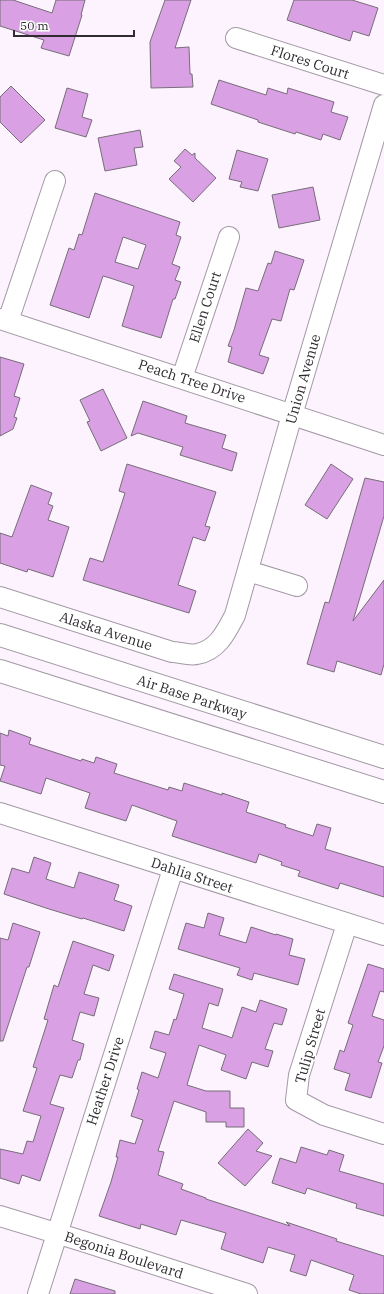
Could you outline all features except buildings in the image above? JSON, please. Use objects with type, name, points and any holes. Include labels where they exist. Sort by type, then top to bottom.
[{"type":"main road","name":"Air Base Parkway","points":[[0,635],[384,757]]},
{"type":"main road","points":[[0,671],[384,792]]},
{"type":"street","name":"Flores Court","points":[[236,38],[384,85]]},
{"type":"street","name":"Union Avenue","points":[[214,648],[226,633],[235,615],[292,415],[384,105]]},
{"type":"street","points":[[4,320],[55,181]]},
{"type":"street","name":"Ellen Court","points":[[182,378],[229,237]]},
{"type":"street","name":"Peach Tree Drive","points":[[4,320],[384,445]]},
{"type":"street","points":[[248,571],[297,586]]},
{"type":"street","name":"Alaska Avenue","points":[[0,597],[172,652],[196,654],[214,648]]},
{"type":"street","name":"Dahlia Street","points":[[0,813],[384,935]]},
{"type":"street","name":"Heather Drive","points":[[38,1294],[173,869]]},
{"type":"street","name":"Tulip Street","points":[[347,924],[300,1075],[296,1100],[324,1115],[384,1134]]},
{"type":"street","name":"Begonia Boulevard","points":[[0,1216],[236,1292]]}]
